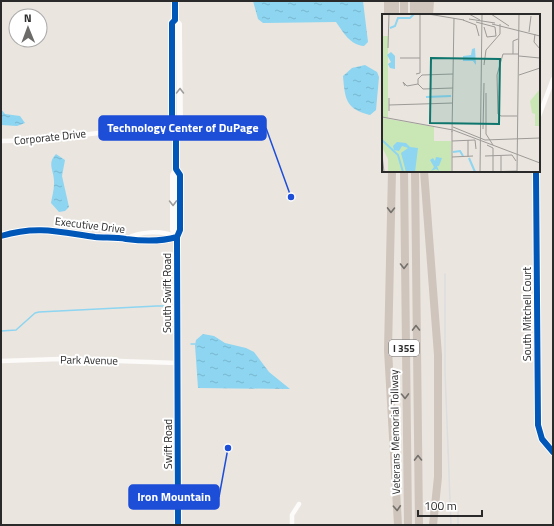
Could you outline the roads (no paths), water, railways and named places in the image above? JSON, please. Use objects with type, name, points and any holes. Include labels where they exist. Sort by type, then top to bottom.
[{"type":"highway","points":[[388,1],[388,14]]},
{"type":"highway","points":[[395,1],[395,14]]},
{"type":"highway","points":[[404,1],[404,14]]},
{"type":"highway","points":[[414,1],[414,14]]},
{"type":"highway","points":[[422,1],[422,14]]},
{"type":"highway","points":[[429,14],[430,1]]},
{"type":"highway","points":[[392,172],[388,350],[398,525]]},
{"type":"highway","name":"Veterans Memorial Tollway","points":[[404,172],[408,525]]},
{"type":"highway","name":"Veterans Memorial Tollway","points":[[415,172],[419,525]]},
{"type":"highway","points":[[424,172],[438,355],[438,477],[433,525]]},
{"type":"street","name":"South Swift Road","points":[[175,1],[175,20],[179,24],[180,63],[180,122],[176,129],[176,169],[173,175],[173,230],[177,237],[178,363]]},
{"type":"street","points":[[540,113],[553,79]]},
{"type":"street","name":"Corporate Drive","points":[[1,141],[39,140],[124,130],[130,127],[167,125],[176,129]]},
{"type":"street","name":"South Mitchell Court","points":[[536,172],[538,425],[542,439],[553,452]]},
{"type":"street","name":"Executive Drive","points":[[1,236],[24,231],[47,230],[99,238],[125,239],[134,241],[168,240],[177,237]]},
{"type":"street","name":"Park Avenue","points":[[1,361],[60,359],[178,363]]},
{"type":"street","name":"Swift Road","points":[[178,363],[178,525]]},
{"type":"street","points":[[292,525],[292,515],[299,504]]},
{"type":"water","points":[[253,1],[363,1],[368,42],[364,46],[351,41],[336,22],[263,23],[258,19]]},
{"type":"water","points":[[365,65],[377,72],[379,77],[376,110],[370,115],[362,113],[351,106],[348,102],[343,76],[352,68]]},
{"type":"water","points":[[1,109],[5,114],[20,116],[25,123],[17,126],[1,125]]},
{"type":"water","points":[[56,154],[65,160],[62,176],[69,207],[65,211],[59,212],[51,203],[54,179],[51,164]]},
{"type":"water","points":[[203,334],[214,336],[225,343],[246,348],[254,352],[269,372],[290,389],[198,388],[195,345],[196,340]]},
{"type":"waterway","points":[[1,331],[16,330],[35,313],[39,312],[157,306],[168,306],[169,328]]},
{"type":"railway","points":[[445,274],[445,371],[451,525]]},
{"type":"railway","points":[[458,511],[458,525]]},
{"type":"place","name":"Technology Center of DuPage","points":[[291,197]]},
{"type":"place","name":"Iron Mountain","points":[[228,448]]}]
